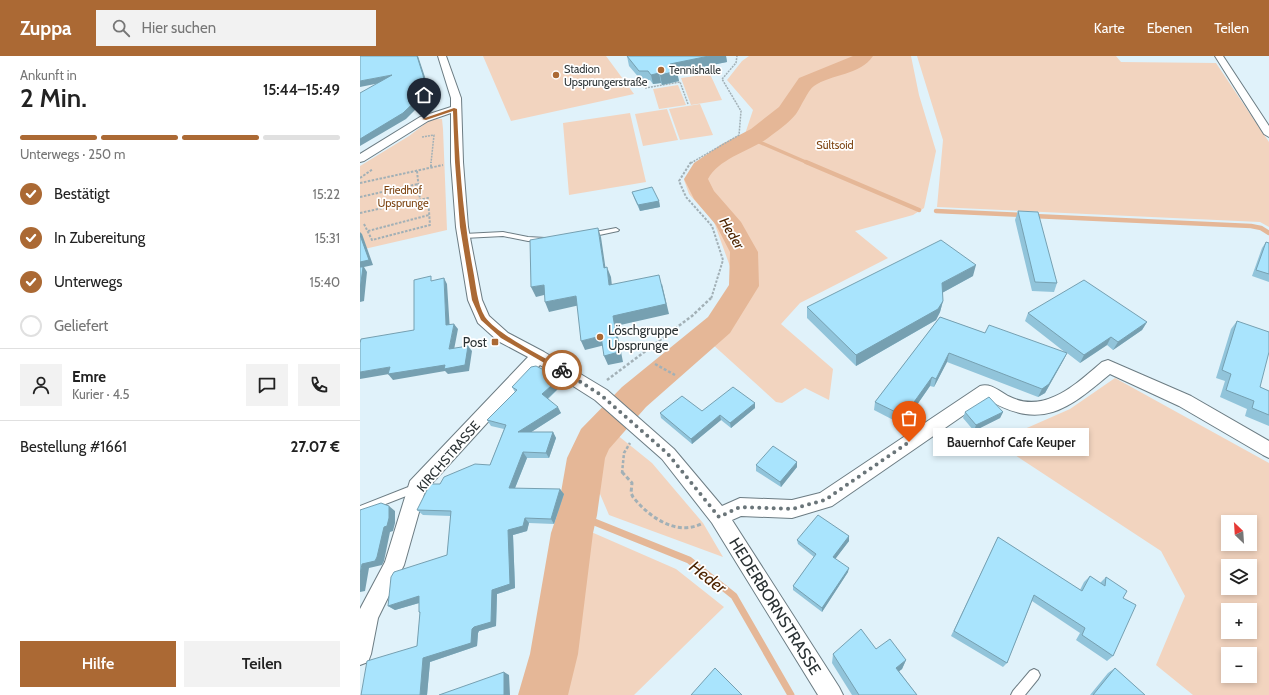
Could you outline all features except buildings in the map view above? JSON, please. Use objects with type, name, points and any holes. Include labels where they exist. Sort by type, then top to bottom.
[{"type":"street","name":"HEDERBORNSTRASSE","points":[[442,56],[456,98],[457,162],[464,236],[475,300],[483,318],[503,337],[539,356],[600,394],[668,454],[718,516],[831,695]]},
{"type":"street","points":[[1219,56],[1269,134]]},
{"type":"street","points":[[360,160],[424,119],[455,109]]},
{"type":"street","name":"KIRCHSTRASSE","points":[[360,654],[364,618],[394,565],[417,488],[539,356]]},
{"type":"street","points":[[718,516],[740,507],[792,509],[825,500],[986,390],[1018,407],[1038,409],[1053,407],[1077,392],[1108,366],[1185,401],[1269,450]]},
{"type":"lane","points":[[580,236],[616,230]]},
{"type":"lane","points":[[464,236],[497,234],[528,239],[553,240]]},
{"type":"lane","points":[[360,510],[417,488]]},
{"type":"lane","points":[[1017,695],[1034,675]]},
{"type":"path","points":[[600,394],[711,299],[724,260],[712,226],[686,197],[679,181],[692,161],[739,135],[741,111],[722,79],[736,63],[737,56]]},
{"type":"path","points":[[645,88],[680,82],[688,104]]},
{"type":"path","points":[[417,138],[434,135],[431,167]]},
{"type":"path","points":[[360,184],[457,162]]},
{"type":"path","points":[[360,178],[373,169]]},
{"type":"path","points":[[417,171],[420,200]]},
{"type":"path","points":[[360,197],[418,184]]},
{"type":"path","points":[[360,213],[428,198],[430,225],[372,240],[364,224]]},
{"type":"path","points":[[368,231],[429,215]]},
{"type":"path","points":[[655,364],[675,376]]},
{"type":"path","points":[[637,427],[625,447],[622,460],[622,473],[632,483],[631,493],[634,499],[660,522],[673,527],[695,528],[718,516]]},
{"type":"green space","name":"Stadion Upsprungerstraße","points":[[483,56],[606,56],[634,94],[511,121]]},
{"type":"green space","name":"Sültsoid","points":[[749,56],[911,56],[919,95],[936,151],[924,208],[913,215],[855,231],[888,258],[800,303],[781,324],[833,369],[829,400],[805,388],[782,403],[776,402],[711,343],[730,330],[742,311],[727,326],[708,328],[737,286],[714,222],[689,194],[684,180],[697,163],[745,134],[753,110],[727,80],[742,61]]},
{"type":"green space","points":[[917,56],[1116,56],[1121,62],[1216,63],[1269,142],[1269,227],[1260,222],[937,207],[943,140]]},
{"type":"green space","points":[[710,74],[722,100],[691,105],[681,78]]},
{"type":"green space","points":[[678,85],[686,105],[659,109],[653,89]]},
{"type":"green space","points":[[700,104],[713,135],[680,140],[669,109]]},
{"type":"green space","points":[[667,109],[678,140],[643,146],[635,114]]},
{"type":"green space","points":[[630,113],[646,182],[569,195],[563,123]]},
{"type":"green space","name":"Friedhof Upsprunge","points":[[442,119],[447,230],[360,250],[360,166],[409,136],[430,120]]},
{"type":"green space","points":[[1115,378],[1269,463],[1269,695],[1193,695],[1156,665],[1185,596],[1161,551],[995,442],[1070,409]]},
{"type":"green space","points":[[616,434],[652,463],[703,523],[723,557],[609,515],[597,487],[600,463],[605,447]]},
{"type":"green space","points":[[589,531],[676,569],[724,607],[634,695],[553,695],[568,653],[580,553]]},
{"type":"waterway","name":"Heder","points":[[543,695],[554,654],[572,533],[577,515],[586,458],[594,440],[634,397],[719,325],[744,286],[744,252],[728,222],[703,194],[696,179],[702,168],[730,149],[759,134],[787,111],[806,82],[846,67],[862,59],[864,56]]},
{"type":"waterway","points":[[750,138],[808,163]]},
{"type":"waterway","points":[[806,162],[919,210]]},
{"type":"waterway","points":[[936,211],[1024,215]]},
{"type":"waterway","points":[[1033,216],[1251,226],[1261,228],[1269,233]]},
{"type":"waterway","name":"Heder","points":[[577,515],[689,560],[734,596],[791,695]]},
{"type":"way so far","points":[[562,370],[601,395],[668,454],[719,517],[740,507],[792,509],[825,500],[909,442]]},
{"type":"place","name":"Tennishalle","points":[[661,70]]},
{"type":"place","name":"Stadion Upsprungerstraße","points":[[556,75]]},
{"type":"place","name":"Löschgruppe Upsprunge","points":[[600,337]]},
{"type":"place","name":"Post","points":[[495,342]]},
{"type":"place","name":"Bauernhof Cafe Keuper","points":[[909,442]]},
{"type":"route","points":[[424,119],[455,109],[462,227],[475,300],[483,318],[503,337],[562,370]]}]
